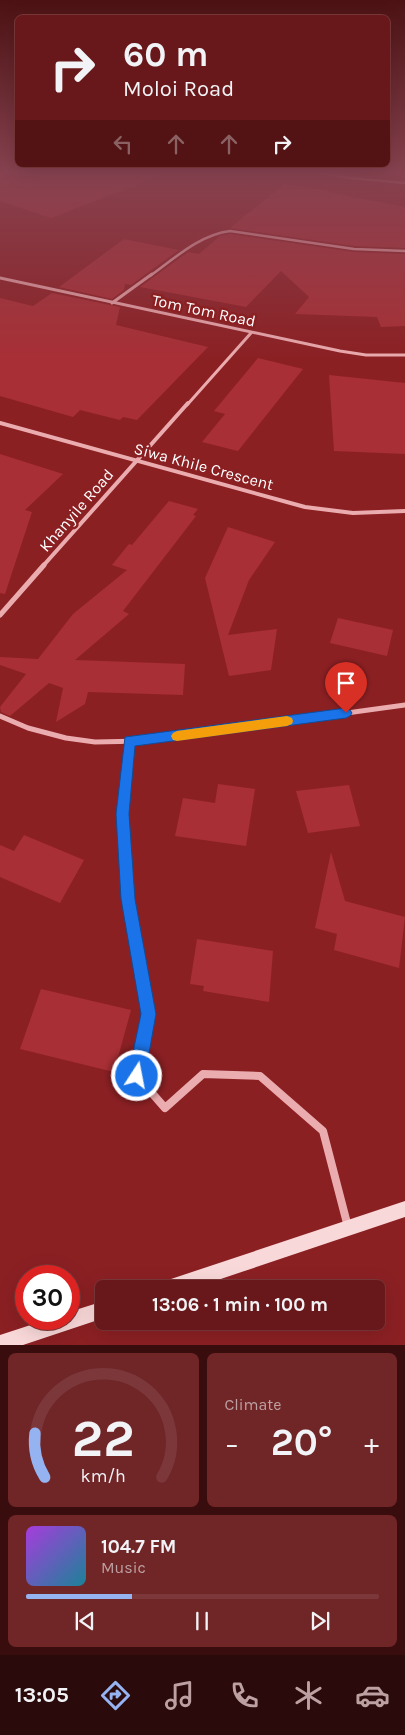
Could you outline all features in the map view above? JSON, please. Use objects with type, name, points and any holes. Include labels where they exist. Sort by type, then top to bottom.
[{"type":"street","points":[[112,303],[208,235]]},
{"type":"street","points":[[265,235],[354,249],[405,251]]},
{"type":"street","name":"Tom Tom Road","points":[[0,278],[251,334],[340,351],[405,355]]},
{"type":"street","name":"Khanyile Road","points":[[0,615],[251,334]]},
{"type":"street","name":"Siwa Khile Crescent","points":[[0,423],[305,507],[353,513],[405,511]]},
{"type":"street","points":[[0,716],[28,728],[66,738],[95,742],[143,741],[405,705]]},
{"type":"street","points":[[130,741],[122,814],[128,899],[148,1014],[137,1076],[165,1108],[203,1074],[260,1076],[323,1131],[348,1228]]},
{"type":"street","points":[[192,1280],[405,1209]]},
{"type":"street","points":[[0,1344],[95,1312]]},
{"type":"building","points":[[235,235],[354,252],[405,254],[405,326],[381,327],[377,317],[295,314],[309,297],[281,271],[246,307],[140,287],[188,252],[199,254],[220,236]]},
{"type":"building","points":[[277,235],[405,235],[405,248],[354,246]]},
{"type":"building","points":[[124,239],[179,250],[131,285],[125,284],[124,290],[112,299],[59,287]]},
{"type":"building","points":[[52,293],[120,307],[116,325],[208,347],[137,420],[123,417],[120,420],[80,410],[73,417],[0,396],[0,298],[33,306]]},
{"type":"building","points":[[258,358],[303,369],[238,451],[202,442],[225,414],[214,411]]},
{"type":"building","points":[[329,375],[405,383],[405,454],[334,451]]},
{"type":"building","points":[[0,454],[63,474],[25,510],[32,512],[5,594],[0,593]]},
{"type":"building","points":[[169,501],[198,509],[193,515],[196,516],[123,611],[129,614],[75,660],[185,664],[183,695],[88,692],[85,704],[56,722],[63,688],[49,683],[10,716],[1,712],[0,707],[26,674],[0,665],[0,657],[38,659],[73,614],[127,570],[112,565],[129,544],[132,545]]},
{"type":"building","points":[[228,527],[275,542],[249,580],[228,635],[277,629],[271,670],[229,676],[205,578]]},
{"type":"building","points":[[338,618],[393,630],[387,656],[330,643]]},
{"type":"building","points":[[218,784],[255,789],[246,846],[175,836],[183,798],[215,803]]},
{"type":"building","points":[[349,785],[360,826],[308,833],[296,791]]},
{"type":"building","points":[[24,835],[84,860],[60,903],[0,877],[0,845],[14,851]]},
{"type":"building","points":[[331,852],[345,901],[405,917],[399,968],[334,950],[337,934],[315,928]]},
{"type":"building","points":[[197,939],[273,951],[269,1002],[203,991],[204,986],[190,984]]},
{"type":"building","points":[[41,989],[131,1010],[114,1072],[20,1049]]},
{"type":"slow traffic","points":[[177,736],[287,721]]},
{"type":"route","points":[[137,1076],[148,1014],[128,899],[122,814],[130,741],[143,741],[346,713]]}]
